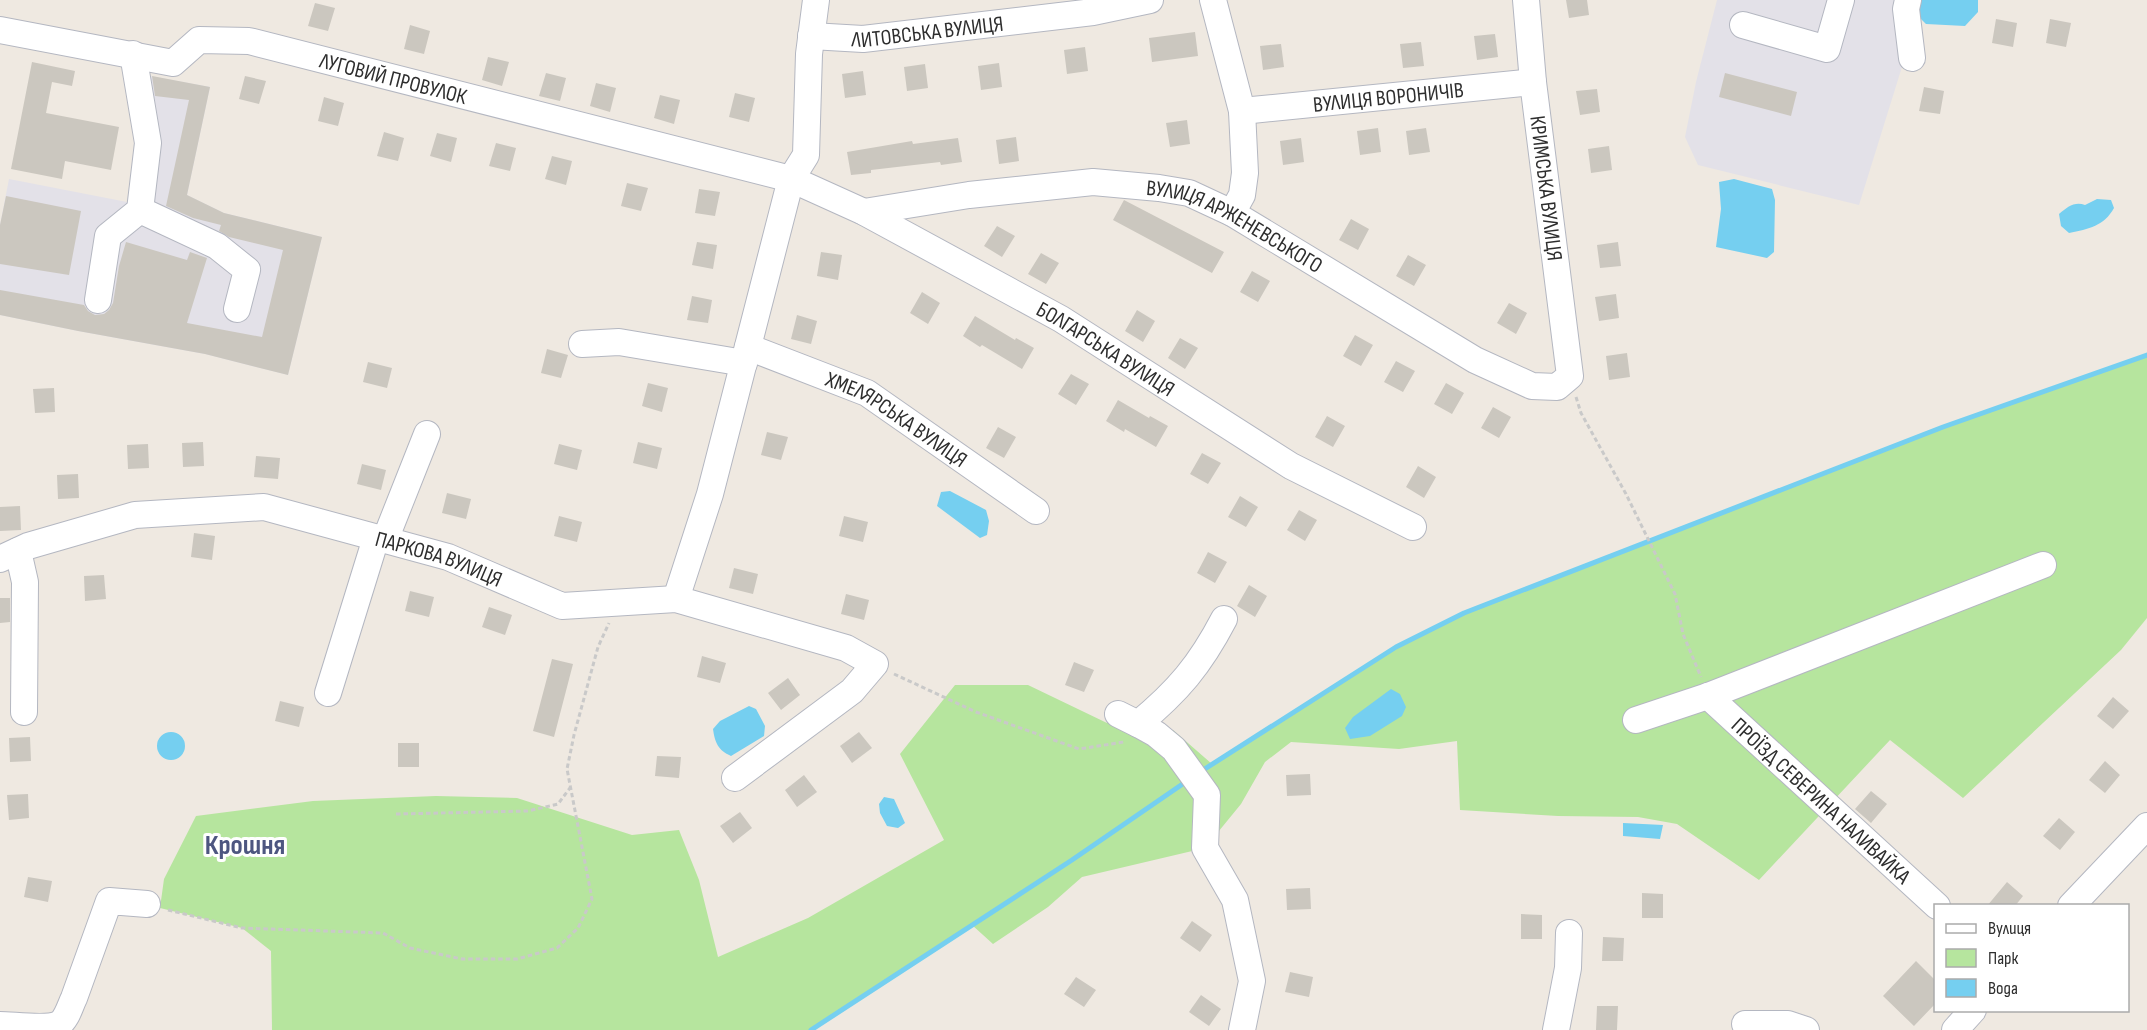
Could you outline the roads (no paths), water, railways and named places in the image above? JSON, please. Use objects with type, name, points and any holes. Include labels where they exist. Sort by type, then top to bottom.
[{"type":"street","points":[[676,599],[711,494],[791,179],[806,155],[811,36],[816,0]]},
{"type":"street","name":"ЛИТОВСЬКА ВУЛИЦЯ","points":[[811,36],[863,39],[973,24],[1093,12],[1150,0]]},
{"type":"street","points":[[1213,0],[1242,111],[1245,173],[1242,195],[1232,213]]},
{"type":"street","name":"КРИМСЬКА ВУЛИЦЯ","points":[[1526,0],[1533,82],[1570,376]]},
{"type":"street","points":[[1743,25],[1827,49],[1841,0]]},
{"type":"street","points":[[1908,0],[1906,9],[1912,58]]},
{"type":"street","name":"ЛУГОВИЙ ПРОВУЛОК","points":[[0,30],[173,63],[200,40],[249,40],[791,179]]},
{"type":"street","points":[[98,300],[108,237],[140,210],[148,142],[133,54]]},
{"type":"street","name":"ВУЛИЦЯ ВОРОНИЧІВ","points":[[1242,111],[1533,82]]},
{"type":"street","name":"БОЛГАРСЬКА ВУЛИЦЯ","points":[[791,179],[864,212],[1061,319],[1291,466],[1413,527]]},
{"type":"street","name":"ВУЛИЦЯ АРЖЕНЕВСЬКОГО","points":[[864,212],[969,195],[1093,182],[1189,193],[1232,213],[1475,360],[1532,386],[1557,387],[1570,376]]},
{"type":"street","points":[[140,210],[217,246],[247,270],[237,309]]},
{"type":"street","name":"ХМЕЛЯРСЬКА ВУЛИЦЯ","points":[[582,344],[619,342],[746,355],[867,393],[1036,511]]},
{"type":"street","points":[[328,693],[381,539],[426,434]]},
{"type":"street","name":"ПАРКОВА ВУЛИЦЯ","points":[[9,555],[135,515],[264,507],[448,557],[562,606],[676,599],[846,648],[874,664],[852,691],[735,778]]},
{"type":"street","points":[[9,555],[25,582],[24,712]]},
{"type":"street","points":[[1636,720],[1708,696],[2043,565]]},
{"type":"street","points":[[1224,619],[1208,651],[1184,682],[1157,708],[1128,719],[1156,734],[1174,749],[1207,795],[1204,848],[1235,900],[1252,981],[1242,1030]]},
{"type":"street","name":"ПРОЇЗД СЕВЕРИНА НАЛИВАЙКА","points":[[1708,696],[1935,904]]},
{"type":"street","points":[[2073,904],[2147,826]]},
{"type":"street","points":[[0,1024],[44,1028],[59,1024],[67,1014],[74,998],[110,901],[147,904]]},
{"type":"street","points":[[1556,1030],[1568,968],[1569,933]]},
{"type":"street","points":[[1745,1024],[1788,1024],[1806,1030]]},
{"type":"water","points":[[1920,0],[1978,0],[1978,12],[1965,26],[1926,24],[1916,14]]},
{"type":"water","points":[[1734,179],[1772,189],[1775,200],[1774,252],[1767,258],[1716,247],[1721,209],[1719,182]]},
{"type":"water","points":[[2097,199],[2111,200],[2114,208],[2101,223],[2069,233],[2061,226],[2059,214],[2065,209],[2074,204],[2085,205]]},
{"type":"water","points":[[950,491],[986,510],[989,521],[987,535],[980,538],[937,506],[941,492]]},
{"type":"water","points":[[1391,689],[1400,694],[1406,707],[1402,716],[1370,736],[1350,739],[1345,728],[1353,717]]},
{"type":"water","points":[[749,706],[756,709],[765,726],[764,736],[731,756],[718,746],[713,729],[720,721]]},
{"type":"water","points":[[171,732],[181,736],[185,746],[181,756],[171,760],[161,756],[157,746],[161,736]]},
{"type":"water","points":[[884,797],[894,799],[905,823],[898,828],[887,826],[880,813],[879,804]]},
{"type":"water","points":[[1623,823],[1663,825],[1660,839],[1623,836]]},
{"type":"waterway","points":[[1200,772],[1396,647],[1464,613],[1943,427],[2147,355]]},
{"type":"waterway","points":[[811,1030],[1072,860],[1187,781]]},
{"type":"district","name":"Крошня","points":[[245,844]]}]
